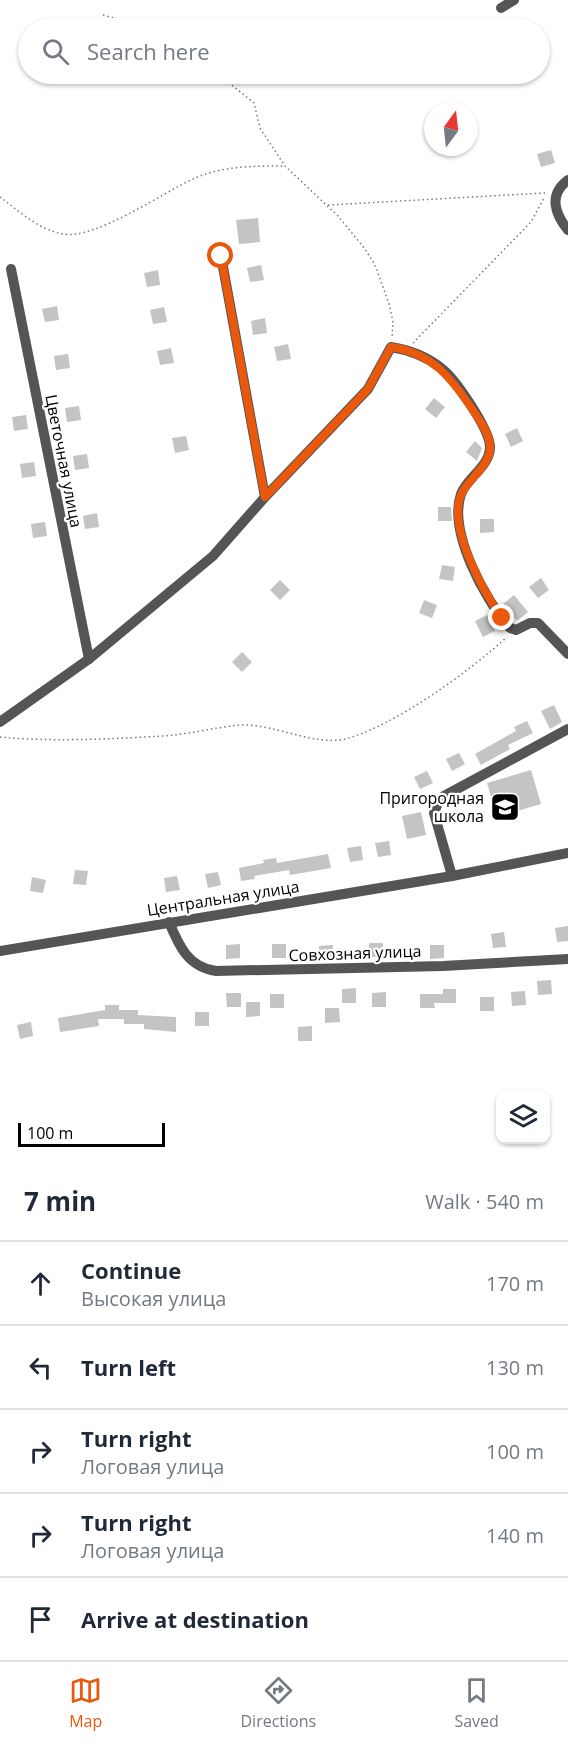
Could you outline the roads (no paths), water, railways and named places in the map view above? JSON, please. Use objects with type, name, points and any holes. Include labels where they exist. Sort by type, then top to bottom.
[{"type":"street","points":[[501,8],[514,0]]},
{"type":"street","points":[[565,183],[555,197],[555,212],[568,230]]},
{"type":"street","points":[[221,256],[265,497]]},
{"type":"street","name":"Цветочная улица","points":[[10,268],[89,659]]},
{"type":"street","points":[[0,722],[89,659],[213,556],[265,497],[368,389],[391,347],[406,349],[424,356],[443,369],[480,420],[489,439],[488,456],[461,495],[460,525],[477,577],[502,618],[513,630],[530,622],[538,623],[568,654]]},
{"type":"street","points":[[452,876],[434,813],[438,803],[444,796],[568,729]]},
{"type":"street","name":"Центральная улица","points":[[0,951],[452,876],[568,853]]},
{"type":"street","name":"Совхозная улица","points":[[169,922],[189,958],[200,969],[216,971],[443,966],[568,959]]},
{"type":"place","name":"Пригородная школа","points":[[505,807]]}]
